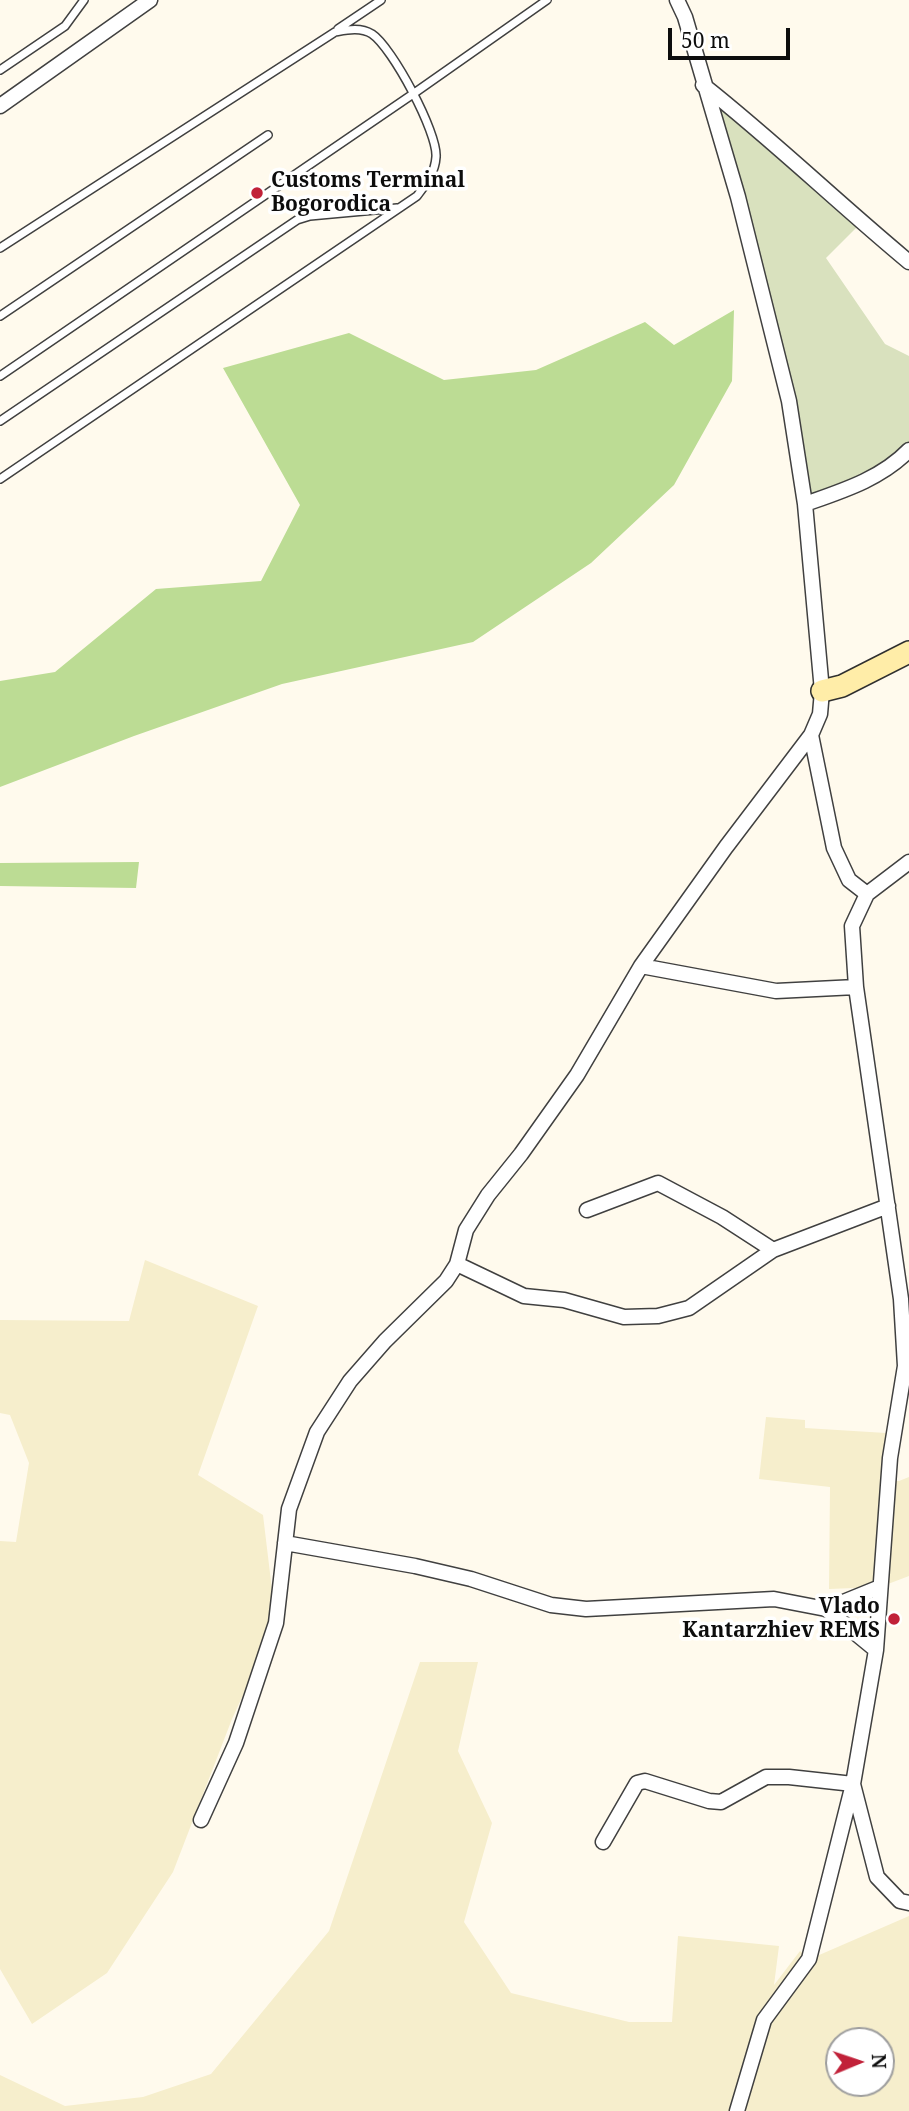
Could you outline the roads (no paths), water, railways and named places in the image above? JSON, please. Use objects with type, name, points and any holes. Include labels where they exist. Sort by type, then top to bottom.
[{"type":"street","points":[[0,107],[150,0]]},
{"type":"street","points":[[201,1820],[236,1742],[276,1623],[289,1509],[317,1432],[350,1381],[385,1341],[446,1282],[457,1264],[466,1230],[488,1195],[577,1075],[640,966],[811,735],[820,714],[822,691],[805,504],[789,401],[738,197],[685,18],[677,0]]},
{"type":"street","points":[[685,18],[688,0]]},
{"type":"street","points":[[703,85],[761,131],[861,223],[909,262]]},
{"type":"street","points":[[805,504],[860,484],[898,461],[909,450]]},
{"type":"street","points":[[822,691],[842,686],[909,652]]},
{"type":"street","points":[[811,735],[834,848],[849,880],[867,894]]},
{"type":"street","points":[[737,2111],[764,2020],[809,1959],[853,1784],[876,1650],[890,1458],[905,1366],[901,1299],[856,987],[852,926],[867,894],[909,862]]},
{"type":"street","points":[[640,966],[776,991],[856,987]]},
{"type":"street","points":[[587,1210],[658,1183],[722,1217],[773,1250]]},
{"type":"street","points":[[457,1264],[524,1297],[564,1300],[624,1317],[658,1316],[689,1308],[773,1250],[888,1206]]},
{"type":"street","points":[[285,1543],[415,1566],[471,1579],[551,1605],[586,1609],[774,1599],[826,1609],[876,1650]]},
{"type":"street","points":[[826,1609],[880,1587]]},
{"type":"street","points":[[603,1842],[637,1783],[645,1781],[709,1801],[721,1802],[766,1777],[853,1784]]},
{"type":"street","points":[[853,1784],[877,1877],[900,1900],[909,1903]]},
{"type":"lane","points":[[0,70],[65,26],[84,0]]},
{"type":"lane","points":[[0,248],[381,0]]},
{"type":"lane","points":[[0,376],[547,0]]},
{"type":"lane","points":[[0,479],[417,196],[430,178],[436,158],[433,135],[413,94],[385,46],[370,33],[353,29],[335,32]]},
{"type":"lane","points":[[0,316],[268,135]]},
{"type":"lane","points":[[0,421],[297,219],[398,208]]},
{"type":"lane","points":[[0,471],[13,470]]},
{"type":"place","name":"Customs Terminal Bogorodica","points":[[257,193]]},
{"type":"place","name":"Vlado Kantarzhiev REMS","points":[[894,1619]]}]
